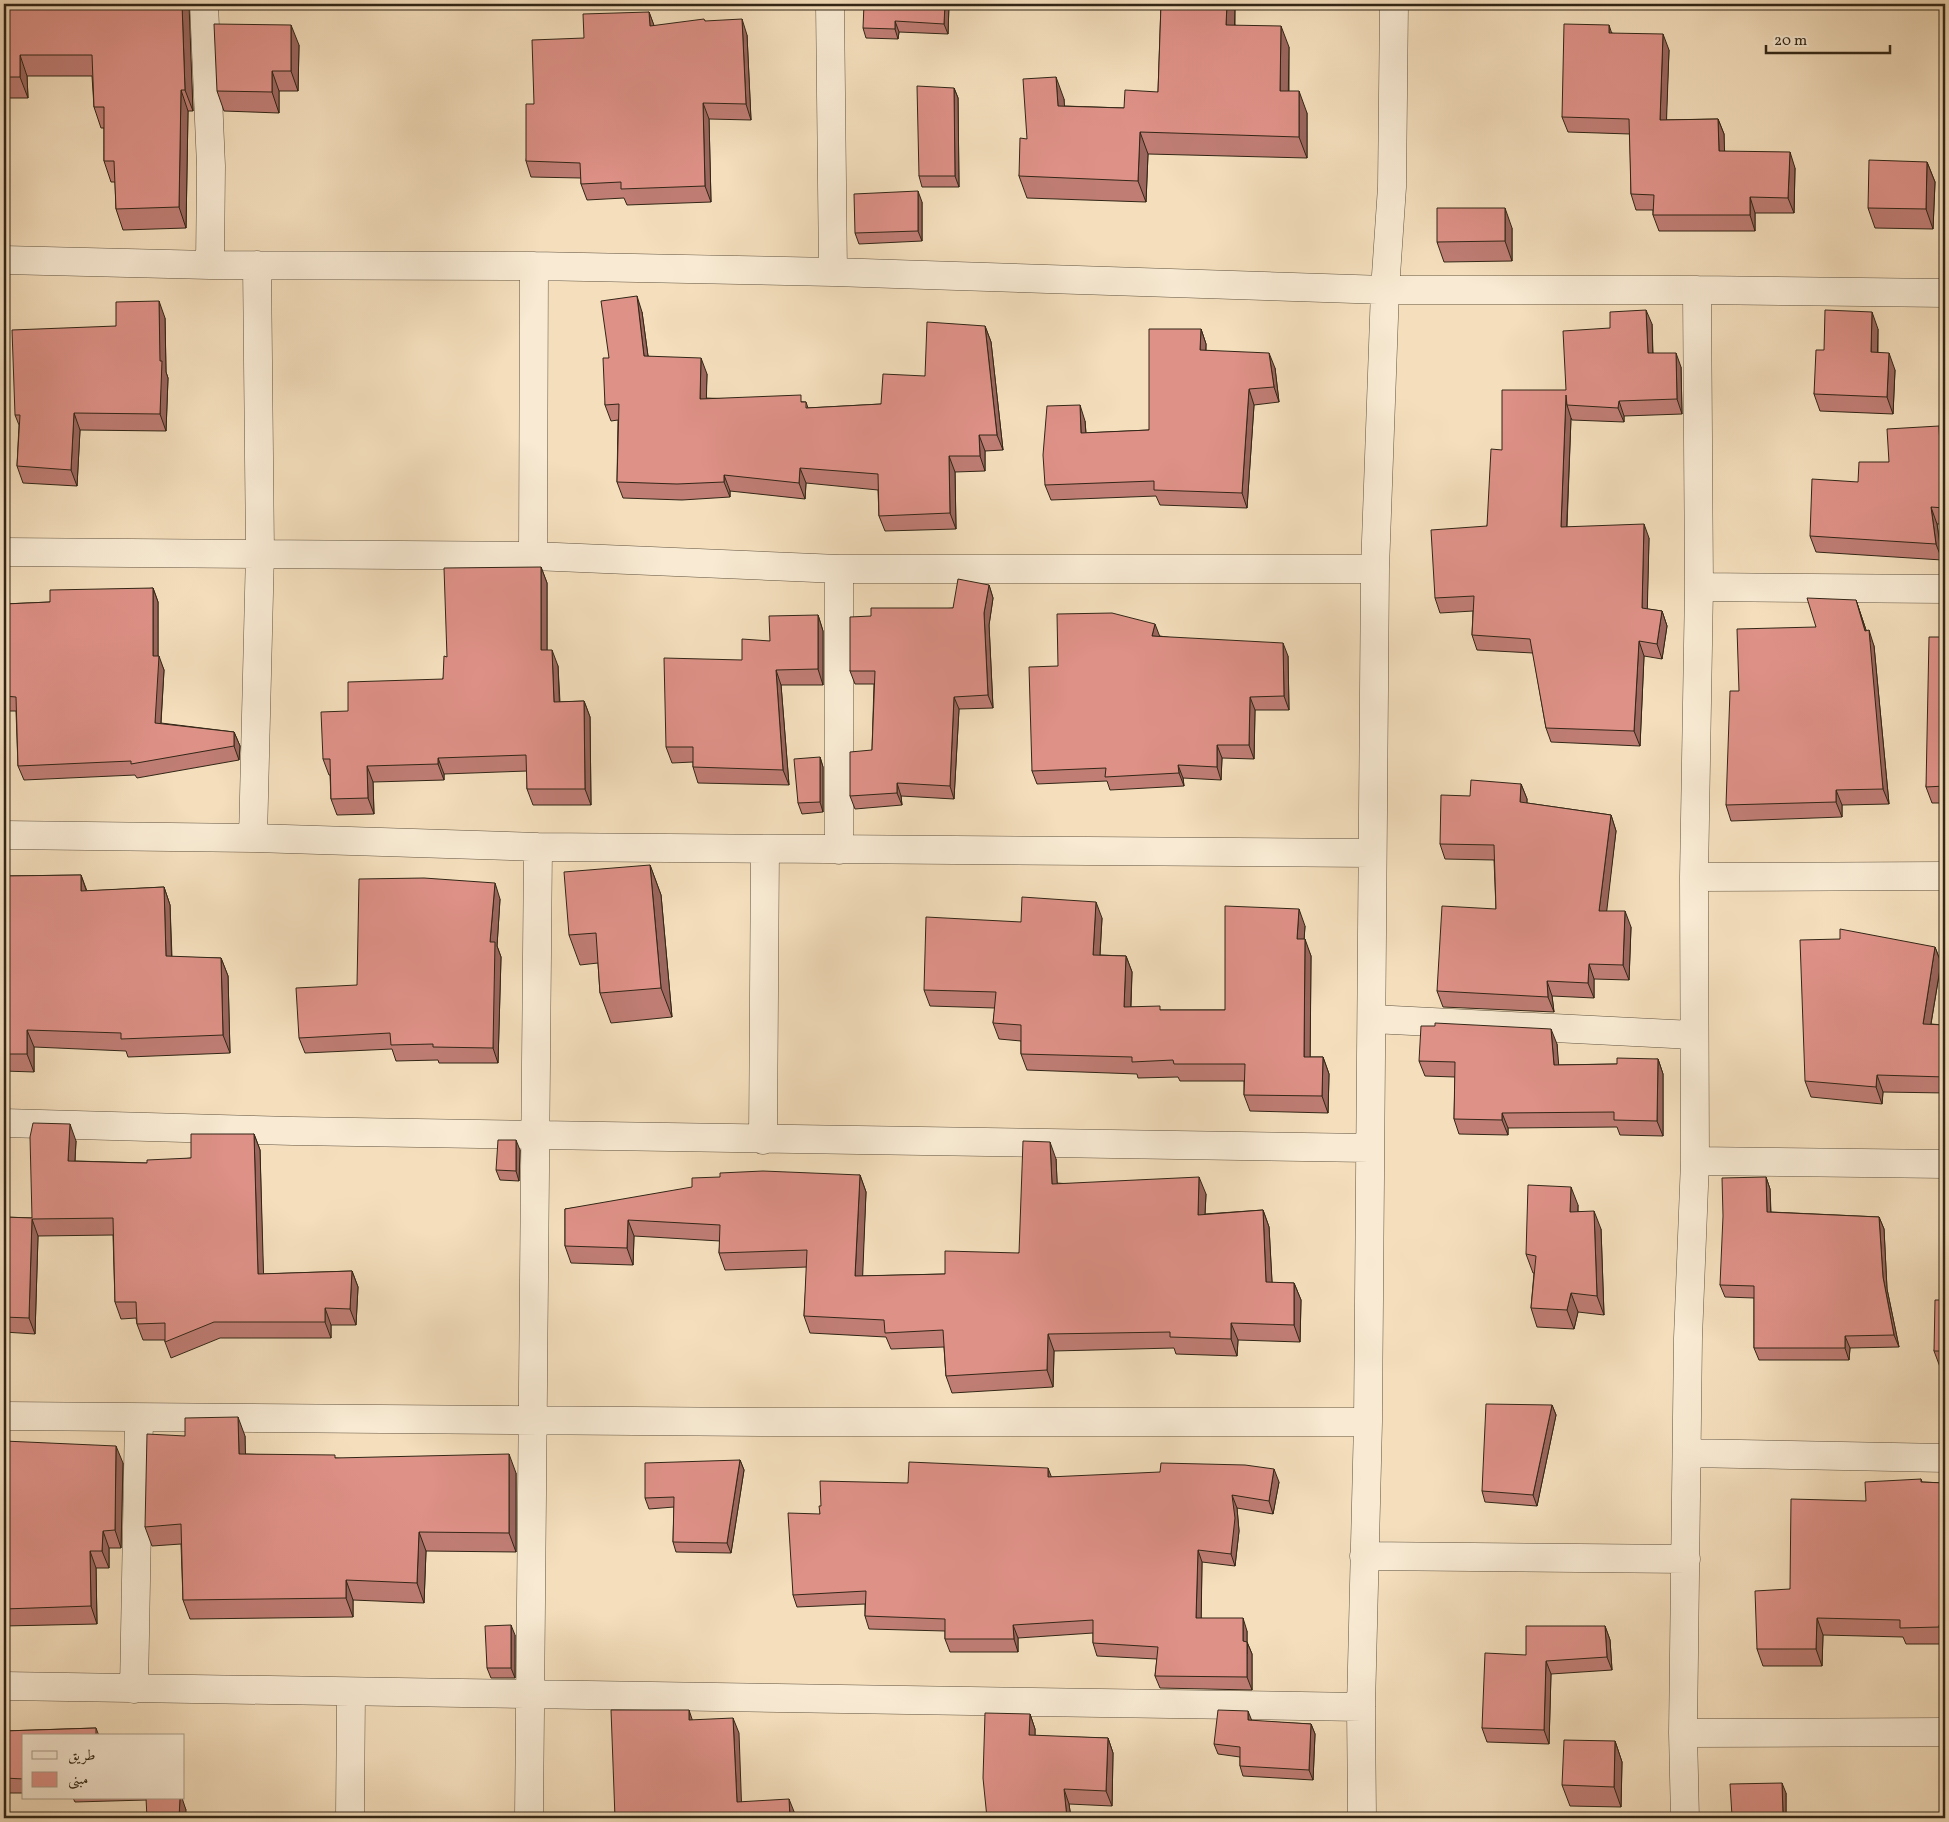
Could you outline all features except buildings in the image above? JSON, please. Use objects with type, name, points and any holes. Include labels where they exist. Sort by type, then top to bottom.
[{"type":"street","points":[[204,4],[211,166],[210,265]]},
{"type":"street","points":[[830,4],[832,272]]},
{"type":"street","points":[[1362,1818],[1361,1708],[1368,1422],[1369,1148],[1372,1019],[1371,853],[1375,570],[1385,290],[1392,187],[1394,4]]},
{"type":"street","points":[[4,260],[210,265],[534,266],[832,272],[1385,290],[1697,290],[1945,293]]},
{"type":"street","points":[[253,838],[260,552],[257,265]]},
{"type":"street","points":[[533,556],[534,266]]},
{"type":"street","points":[[1685,1818],[1683,1733],[1688,1338],[1695,1161],[1693,1035],[1694,877],[1699,587],[1697,290]]},
{"type":"street","points":[[4,552],[260,552],[533,556],[838,570],[1375,570]]},
{"type":"street","points":[[838,570],[839,850]]},
{"type":"street","points":[[1699,587],[1945,589]]},
{"type":"street","points":[[4,835],[253,838],[538,847],[1371,853]]},
{"type":"street","points":[[529,1818],[538,847]]},
{"type":"street","points":[[763,1140],[765,849]]},
{"type":"street","points":[[1694,877],[1945,876]]},
{"type":"street","points":[[1372,1019],[1693,1035]]},
{"type":"street","points":[[4,1123],[236,1130],[763,1140],[1369,1148]]},
{"type":"street","points":[[1695,1161],[1945,1164]]},
{"type":"street","points":[[4,1416],[761,1422],[1368,1422]]},
{"type":"street","points":[[134,1689],[139,1418]]},
{"type":"street","points":[[1687,1453],[1945,1458]]},
{"type":"street","points":[[1364,1556],[1686,1559]]},
{"type":"street","points":[[4,1686],[531,1693],[1361,1708]]},
{"type":"street","points":[[350,1818],[351,1692]]},
{"type":"street","points":[[1683,1733],[1945,1732]]}]
